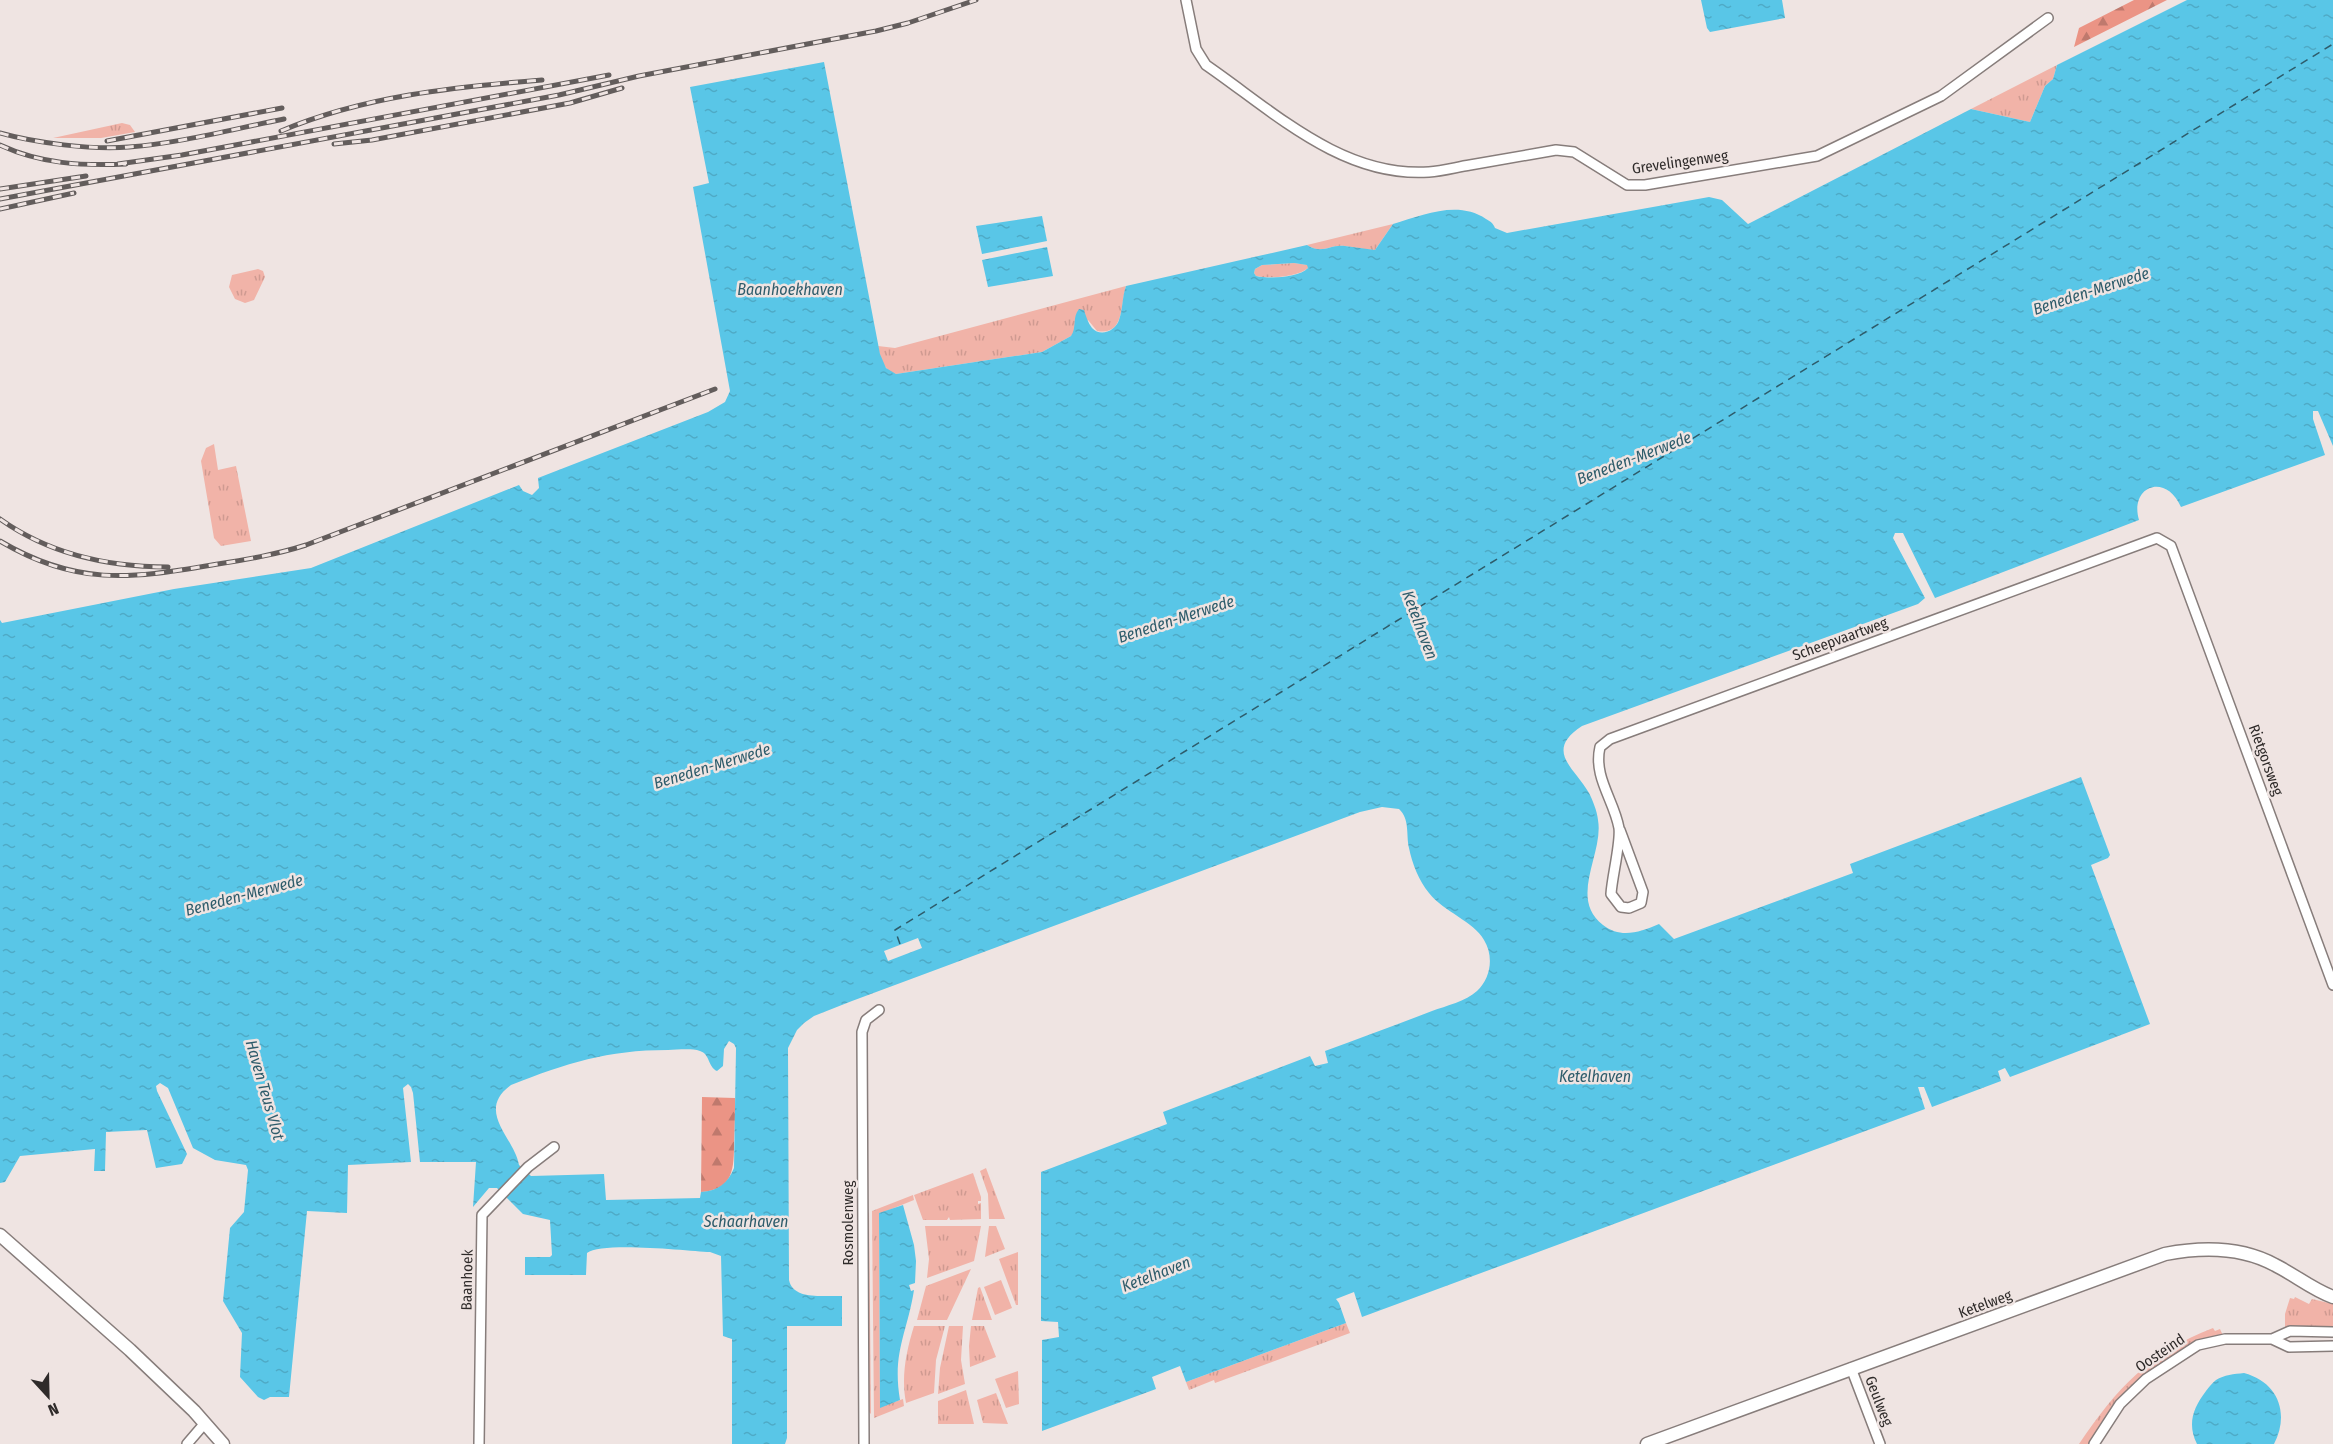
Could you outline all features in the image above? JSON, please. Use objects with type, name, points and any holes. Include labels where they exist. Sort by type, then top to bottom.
[{"type":"street","name":"Grevelingenweg","points":[[1186,0],[1196,49],[1206,65],[1308,137],[1337,154],[1361,163],[1394,170],[1429,172],[1556,150],[1574,152],[1627,185],[1645,185],[1817,156],[1941,96],[2048,18]]},
{"type":"street","name":"Scheepvaartweg","points":[[1620,830],[1611,894],[1621,907],[1629,908],[1641,903],[1643,892],[1598,769],[1600,747],[1610,739],[2157,538],[2171,546]]},
{"type":"street","name":"Rietgorsweg","points":[[2171,546],[2329,961],[2333,985]]},
{"type":"street","name":"Rosmolenweg","points":[[864,1444],[862,1032],[866,1020],[879,1010]]},
{"type":"street","name":"Baanhoek","points":[[479,1444],[482,1215],[528,1167],[554,1147]]},
{"type":"street","points":[[0,1235],[130,1350],[205,1423],[223,1444]]},
{"type":"street","name":"Ketelweg","points":[[1647,1444],[2165,1254],[2217,1249],[2254,1257],[2273,1264],[2333,1297]]},
{"type":"street","name":"Oosteind","points":[[2094,1444],[2120,1404],[2146,1379],[2199,1345],[2225,1339],[2272,1338],[2290,1331],[2333,1332]]},
{"type":"street","name":"Oosteind","points":[[2272,1338],[2289,1347],[2333,1347]]},
{"type":"street","name":"Geulweg","points":[[1851,1368],[1880,1444]]},
{"type":"street","points":[[187,1444],[205,1423]]},
{"type":"green space","points":[[2134,0],[2167,0],[2074,47],[2079,28]]},
{"type":"green space","points":[[2057,65],[2053,79],[2045,86],[2030,122],[1971,109]]},
{"type":"green space","points":[[122,123],[130,125],[135,132],[101,138],[53,138]]},
{"type":"green space","points":[[1393,224],[1375,250],[1340,246],[1317,249],[1307,245]]},
{"type":"green space","points":[[1294,263],[1308,265],[1308,268],[1297,273],[1276,277],[1256,276],[1254,273],[1255,269],[1262,265]]},
{"type":"green space","points":[[258,269],[263,271],[265,277],[254,300],[245,303],[235,299],[229,287],[232,275]]},
{"type":"green space","points":[[1126,286],[1120,318],[1112,329],[1097,331],[1088,320],[1071,336],[1042,352],[896,374],[888,370],[880,355],[878,346],[895,348]]},
{"type":"green space","points":[[214,444],[218,470],[236,466],[251,541],[221,546],[214,538],[201,461],[206,448]]},
{"type":"green space","points":[[702,1097],[735,1098],[735,1115],[730,1176],[720,1187],[701,1192]]},
{"type":"green space","points":[[986,1168],[1005,1219],[989,1219],[988,1194],[980,1171]]},
{"type":"green space","points":[[973,1173],[981,1197],[978,1204],[981,1203],[981,1219],[950,1220],[949,1217],[947,1220],[923,1220],[914,1195]]},
{"type":"green space","points":[[913,1195],[914,1200],[879,1214],[880,1407],[903,1399],[904,1406],[874,1418],[872,1211]]},
{"type":"green space","points":[[869,1212],[871,1414],[868,1411],[867,1216]]},
{"type":"green space","points":[[925,1226],[981,1226],[974,1261],[927,1278],[929,1259]]},
{"type":"green space","points":[[989,1226],[996,1226],[1005,1249],[985,1257]]},
{"type":"green space","points":[[1018,1252],[1018,1305],[1016,1305],[999,1259]]},
{"type":"green space","points":[[971,1269],[947,1320],[917,1320],[926,1286]]},
{"type":"green space","points":[[1001,1280],[1012,1308],[995,1315],[984,1287]]},
{"type":"green space","points":[[980,1287],[992,1320],[972,1320]]},
{"type":"green space","points":[[2295,1297],[2309,1304],[2312,1299],[2333,1304],[2333,1327],[2294,1326],[2285,1328],[2285,1314],[2290,1298]]},
{"type":"green space","points":[[1346,1323],[1350,1333],[1215,1383],[1214,1380],[1189,1390],[1186,1382]]},
{"type":"green space","points":[[914,1326],[945,1326],[936,1360],[934,1393],[906,1403],[905,1364]]},
{"type":"green space","points":[[949,1326],[963,1326],[961,1360],[965,1384],[938,1394],[940,1368]]},
{"type":"green space","points":[[971,1326],[984,1326],[996,1357],[970,1367],[969,1346]]},
{"type":"green space","points":[[2213,1328],[2215,1331],[2220,1329],[2225,1340],[2188,1347],[2176,1353],[2148,1375],[2107,1419],[2089,1444],[2079,1444],[2107,1406],[2136,1374],[2170,1349]]},
{"type":"green space","points":[[1018,1371],[1019,1404],[1006,1408],[995,1379]]},
{"type":"green space","points":[[966,1390],[974,1424],[938,1424],[938,1401]]},
{"type":"green space","points":[[996,1393],[1008,1424],[983,1423],[977,1400]]},
{"type":"water","points":[[1701,0],[1782,0],[1785,18],[1710,32],[1707,28]]},
{"type":"water","points":[[2187,0],[2333,0],[2333,446],[2318,411],[2313,411],[2313,419],[2325,455],[2181,507],[2167,489],[2151,488],[2139,499],[2137,508],[2139,520],[1935,598],[1903,533],[1895,533],[1893,538],[1925,598],[1918,604],[1582,726],[1565,743],[1564,751],[1570,767],[1589,793],[1597,817],[1599,833],[1588,889],[1588,902],[1593,914],[1603,925],[1617,932],[1638,932],[1659,924],[1674,939],[1853,873],[1850,864],[2081,777],[2110,855],[2091,865],[2150,1024],[2010,1077],[2005,1068],[1998,1071],[2001,1081],[1932,1107],[1924,1087],[1918,1087],[1925,1109],[1362,1317],[1354,1292],[1336,1299],[1346,1323],[1186,1382],[1180,1366],[1152,1377],[1156,1389],[1042,1431],[1042,1340],[1059,1337],[1058,1322],[1041,1321],[1041,1172],[1167,1124],[1163,1112],[1310,1056],[1315,1066],[1328,1063],[1325,1051],[1462,1000],[1482,986],[1488,973],[1490,960],[1487,946],[1473,927],[1442,906],[1425,888],[1412,860],[1405,817],[1399,809],[1382,807],[1360,812],[852,1001],[814,1016],[797,1030],[788,1048],[789,1280],[792,1287],[803,1294],[842,1296],[842,1326],[787,1326],[787,1438],[785,1444],[732,1444],[732,1339],[723,1336],[721,1256],[710,1252],[646,1248],[596,1249],[587,1253],[586,1275],[525,1275],[525,1257],[550,1257],[552,1255],[550,1220],[523,1214],[497,1188],[489,1188],[473,1207],[476,1162],[420,1162],[413,1093],[408,1084],[403,1088],[411,1162],[348,1165],[347,1213],[307,1211],[289,1397],[270,1397],[264,1400],[258,1397],[240,1377],[242,1333],[223,1301],[230,1228],[244,1212],[248,1170],[246,1165],[215,1160],[193,1148],[168,1088],[160,1083],[156,1086],[187,1154],[182,1164],[156,1168],[147,1130],[106,1132],[105,1171],[94,1171],[95,1149],[20,1156],[5,1182],[0,1183],[0,620],[2,623],[174,589],[311,568],[519,485],[523,491],[532,495],[539,488],[538,478],[708,412],[725,402],[730,391],[693,187],[709,183],[690,87],[824,62],[880,354],[886,368],[896,374],[1042,352],[1071,336],[1079,309],[1084,310],[1089,324],[1096,331],[1112,330],[1119,320],[1126,286],[1307,245],[1317,249],[1349,246],[1375,250],[1393,224],[1428,213],[1464,210],[1475,213],[1491,222],[1495,228],[1507,233],[1709,197],[1722,200],[1748,224],[1971,109],[2030,122],[2045,86],[2053,79],[2057,65]],"holes":[[[1294,263],[1307,265],[1308,268],[1297,274],[1283,277],[1262,277],[1254,273],[1255,269],[1262,265]],[[729,1041],[736,1048],[734,1168],[725,1182],[717,1188],[701,1192],[700,1198],[606,1200],[604,1174],[531,1176],[519,1165],[496,1114],[496,1105],[501,1095],[511,1085],[569,1064],[626,1052],[688,1049],[700,1051],[706,1055],[712,1067],[717,1071],[723,1066],[724,1049]]]},
{"type":"water","points":[[1042,216],[1047,241],[982,254],[976,226]]},
{"type":"water","points":[[1047,247],[1053,276],[988,287],[982,260]]},
{"type":"water","points":[[903,1205],[914,1245],[915,1283],[909,1285],[911,1291],[914,1290],[899,1356],[900,1400],[880,1408],[879,1213]]},
{"type":"water","points":[[2244,1373],[2256,1377],[2265,1384],[2278,1400],[2281,1421],[2274,1444],[2197,1444],[2192,1423],[2201,1397],[2216,1380]]},
{"type":"pier","points":[[918,938],[922,948],[888,961],[884,951]]},
{"type":"ferry route","points":[[900,944],[895,930],[2333,44]]},
{"type":"railway","points":[[0,199],[559,95],[639,76],[876,31],[908,23],[976,0]]},
{"type":"railway","points":[[118,164],[182,155],[609,75]]},
{"type":"railway","points":[[281,131],[312,119],[377,101],[442,90],[542,80]]},
{"type":"railway","points":[[334,144],[372,140],[570,103],[622,88]]},
{"type":"railway","points":[[107,141],[282,108]]},
{"type":"railway","points":[[0,133],[64,145],[129,147],[187,139],[284,119]]},
{"type":"railway","points":[[0,145],[46,160],[94,165],[126,164]]},
{"type":"railway","points":[[0,189],[86,176]]},
{"type":"railway","points":[[0,209],[74,193]]},
{"type":"railway","points":[[0,541],[28,556],[54,566],[103,575],[182,570],[271,554],[306,545],[715,389]]},
{"type":"railway","points":[[0,519],[59,550],[102,561],[168,567]]},
{"type":"water label","name":"Baanhoekhaven","points":[[790,289]]},
{"type":"water label","name":"Beneden-Merwede","points":[[2091,291]]},
{"type":"water label","name":"Beneden-Merwede","points":[[1634,458]]},
{"type":"water label","name":"Beneden-Merwede","points":[[1176,619]]},
{"type":"water label","name":"Ketelhaven","points":[[1420,625]]},
{"type":"water label","name":"Beneden-Merwede","points":[[712,766]]},
{"type":"water label","name":"Beneden-Merwede","points":[[244,895]]},
{"type":"water label","name":"Ketelhaven","points":[[1595,1076]]},
{"type":"water label","name":"Haven Teus Vlot","points":[[265,1090]]},
{"type":"water label","name":"Schaarhaven","points":[[746,1221]]},
{"type":"water label","name":"Ketelhaven","points":[[1156,1274]]}]
